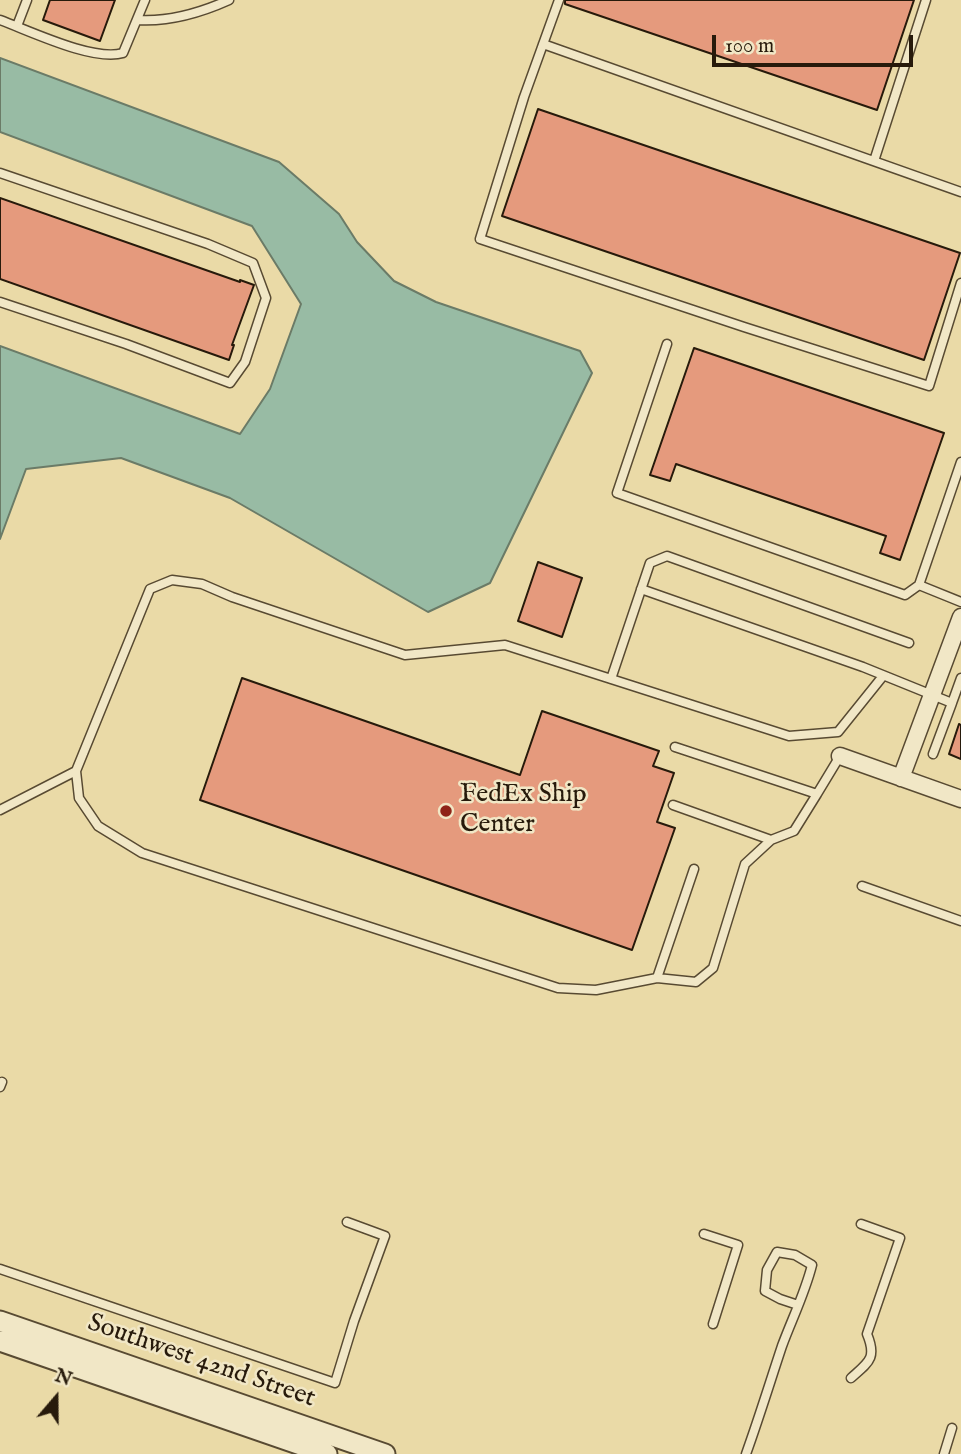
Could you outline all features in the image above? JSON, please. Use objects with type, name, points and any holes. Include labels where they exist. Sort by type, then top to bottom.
[{"type":"street","points":[[901,778],[960,623]]},
{"type":"street","points":[[840,755],[961,799]]},
{"type":"street","name":"Southwest 42nd Street","points":[[0,1321],[385,1454]]},
{"type":"street","name":"Southwest 42nd Street","points":[[0,1341],[327,1454]]},
{"type":"street","points":[[276,1436],[315,1436],[323,1432]]},
{"type":"lane","points":[[17,26],[27,0]]},
{"type":"lane","points":[[0,20],[89,53],[106,56],[123,53],[145,0]]},
{"type":"lane","points":[[138,20],[155,21],[203,12],[229,0]]},
{"type":"lane","points":[[559,0],[480,239],[929,386],[961,283]]},
{"type":"lane","points":[[874,161],[926,0]]},
{"type":"lane","points":[[543,44],[961,192]]},
{"type":"lane","points":[[0,173],[208,244],[253,263],[266,298],[245,362],[230,383],[0,302]]},
{"type":"lane","points":[[667,344],[617,494],[905,595],[919,585],[961,462]]},
{"type":"lane","points":[[611,679],[650,563],[667,556],[909,643]]},
{"type":"lane","points":[[840,755],[794,831],[771,840],[745,864],[713,968],[696,982],[657,978],[596,990],[558,988],[142,853],[98,826],[79,798],[76,771],[150,589],[172,580],[202,584],[232,597],[405,655],[505,645],[789,736],[838,732],[883,676]]},
{"type":"lane","points":[[919,585],[961,602]]},
{"type":"lane","points":[[641,589],[952,703]]},
{"type":"lane","points":[[933,754],[961,678]]},
{"type":"lane","points":[[675,747],[817,794]]},
{"type":"lane","points":[[0,810],[76,771]]},
{"type":"lane","points":[[673,805],[771,840]]},
{"type":"lane","points":[[657,978],[694,869]]},
{"type":"lane","points":[[862,886],[961,921]]},
{"type":"lane","points":[[0,1269],[335,1384],[354,1321],[385,1236],[347,1222]]},
{"type":"lane","points":[[851,1378],[869,1362],[873,1348],[867,1334],[900,1238],[861,1224]]},
{"type":"lane","points":[[704,1234],[738,1245],[713,1324]]},
{"type":"lane","points":[[746,1454],[798,1304],[807,1287],[812,1265],[795,1255],[777,1252],[767,1270],[765,1291],[798,1304]]},
{"type":"lane","points":[[944,1454],[952,1428]]},
{"type":"shaded area","points":[[0,58],[279,162],[339,214],[357,242],[394,281],[436,302],[580,351],[592,373],[490,583],[428,612],[230,498],[121,458],[26,469],[0,539],[0,346],[240,434],[270,389],[301,304],[252,226],[0,132]]},
{"type":"building","points":[[50,0],[115,0],[100,41],[43,20]]},
{"type":"building","points":[[565,0],[914,0],[877,110],[565,4]]},
{"type":"building","points":[[538,109],[960,253],[924,360],[502,216]]},
{"type":"building","points":[[0,198],[254,285],[229,360],[0,279]]},
{"type":"building","points":[[694,348],[944,433],[900,560],[880,553],[886,536],[676,464],[670,481],[650,475]]},
{"type":"building","points":[[538,562],[582,578],[562,637],[518,621]]},
{"type":"building","name":"FedEx Ship Center","points":[[242,678],[520,775],[542,711],[659,751],[653,766],[674,773],[657,822],[675,828],[632,950],[200,800]]},
{"type":"building","points":[[959,724],[961,725],[961,759],[949,754]]},
{"type":"place","name":"FedEx Ship Center","points":[[446,811]]}]
